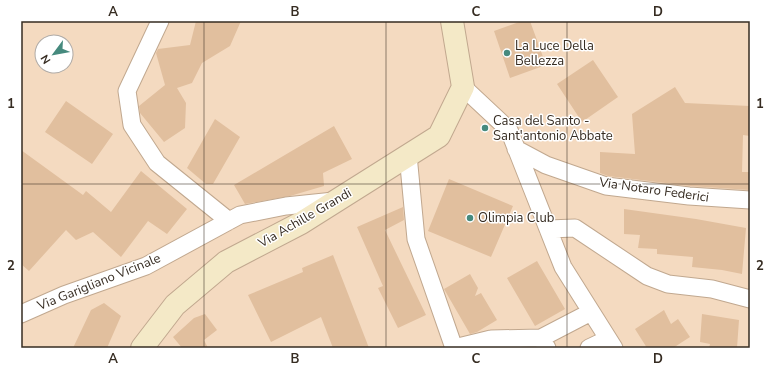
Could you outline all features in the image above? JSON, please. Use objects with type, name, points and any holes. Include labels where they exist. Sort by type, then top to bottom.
[{"type":"main road","points":[[452,21],[463,87]]},
{"type":"main road","name":"Via Achille Grandi","points":[[142,348],[175,305],[226,262],[301,223],[439,136],[463,87]]},
{"type":"street","points":[[160,21],[127,91],[132,126],[157,163],[229,221]]},
{"type":"street","points":[[463,87],[509,130],[563,267],[611,344],[589,348]]},
{"type":"street","name":"Via Notaro Federici","points":[[516,149],[546,165],[606,186],[689,196],[750,200]]},
{"type":"street","points":[[408,155],[416,239],[454,348],[493,344],[544,343],[591,312]]},
{"type":"street","name":"Via Garigliano Vicinale","points":[[21,314],[64,295],[146,266],[240,215],[286,206],[335,201]]},
{"type":"street","points":[[548,229],[575,228],[647,276],[668,284],[712,288],[750,299]]},
{"type":"building","points":[[196,21],[241,21],[230,46],[202,63],[192,83],[177,88],[186,103],[185,128],[164,142],[140,113],[139,106],[165,85],[156,53],[158,49],[190,45]]},
{"type":"building","points":[[522,21],[530,21],[546,65],[510,78],[494,31]]},
{"type":"building","points":[[593,60],[618,97],[582,122],[557,84]]},
{"type":"building","points":[[675,87],[685,103],[750,106],[750,136],[743,135],[742,172],[750,172],[750,190],[690,186],[608,176],[600,173],[600,152],[635,154],[632,114]]},
{"type":"building","points":[[66,101],[113,134],[92,164],[45,132]]},
{"type":"building","points":[[215,119],[240,137],[213,184],[206,184],[187,168]]},
{"type":"building","points":[[334,126],[352,159],[323,173],[324,186],[290,196],[245,204],[234,185]]},
{"type":"building","points":[[21,150],[83,195],[86,191],[111,212],[141,171],[187,209],[167,234],[148,221],[121,257],[93,232],[76,240],[66,230],[29,271],[21,264]]},
{"type":"building","name":"Olimpia Club","points":[[449,179],[513,206],[491,257],[428,231]]},
{"type":"building","points":[[403,207],[404,220],[385,230],[426,315],[398,328],[378,288],[383,286],[357,227]]},
{"type":"building","points":[[624,209],[746,228],[742,274],[692,267],[693,257],[657,254],[657,249],[638,248],[640,235],[624,234]]},
{"type":"building","points":[[333,255],[369,348],[333,348],[321,317],[271,342],[248,295],[303,272],[302,268]]},
{"type":"building","points":[[537,261],[565,309],[535,326],[507,278]]},
{"type":"building","points":[[470,274],[478,288],[475,296],[481,293],[497,320],[477,332],[470,334],[444,289]]},
{"type":"building","points":[[104,303],[121,316],[107,348],[73,348],[91,310]]},
{"type":"building","points":[[664,310],[671,324],[678,319],[690,337],[673,348],[647,348],[635,329]]},
{"type":"building","points":[[205,314],[217,330],[204,340],[208,348],[182,348],[173,337],[194,318]]},
{"type":"building","points":[[702,314],[739,320],[737,348],[709,348],[710,344],[700,342]]},
{"type":"place","name":"La Luce Della Bellezza","points":[[507,53]]},
{"type":"place","name":"Casa del Santo - Sant'antonio Abbate","points":[[485,128]]},
{"type":"place","name":"Olimpia Club","points":[[470,218]]}]
